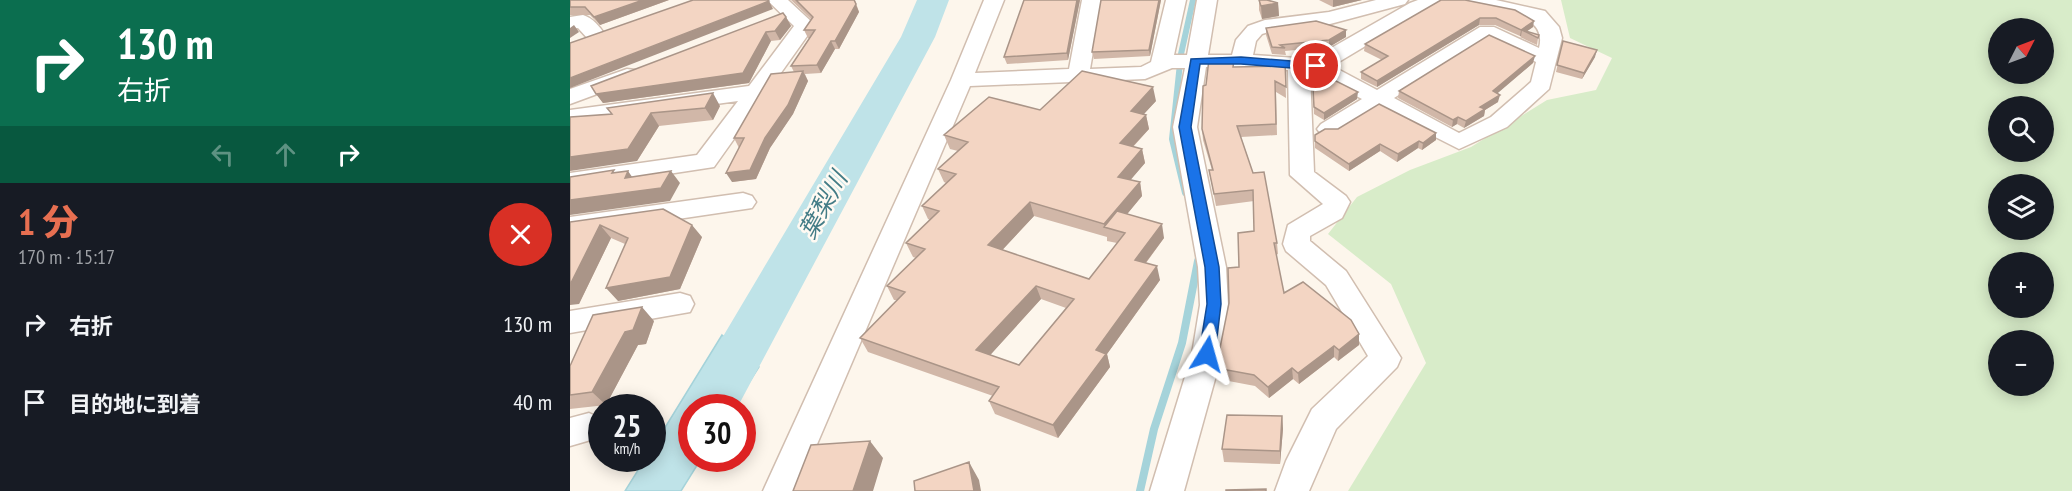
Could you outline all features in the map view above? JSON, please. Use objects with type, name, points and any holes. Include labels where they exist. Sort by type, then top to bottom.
[{"type":"street","points":[[780,491],[962,80],[994,0]]},
{"type":"street","points":[[1078,76],[1092,0]]},
{"type":"street","points":[[1161,66],[1176,0]]},
{"type":"street","points":[[1167,491],[1207,354],[1214,304],[1212,267],[1185,127],[1207,0]]},
{"type":"street","points":[[1241,61],[1246,40],[1255,30],[1272,24],[1330,18],[1398,0]]},
{"type":"street","points":[[1307,66],[1417,7],[1436,0]]},
{"type":"street","points":[[962,80],[1145,73],[1168,62],[1241,61],[1307,66],[1378,99],[1459,142],[1499,122],[1541,84],[1551,38],[1549,27],[1538,15],[1470,0]]},
{"type":"street","points":[[570,181],[705,162],[805,25],[778,11]]},
{"type":"street","points":[[570,23],[583,21],[587,39],[618,28]]},
{"type":"street","points":[[1329,129],[1487,31],[1547,59]]},
{"type":"street","points":[[1292,491],[1298,472],[1324,419],[1386,358],[1336,278],[1296,244],[1297,232],[1333,212],[1337,201],[1302,175],[1307,66]]},
{"type":"street","points":[[570,97],[647,67]]},
{"type":"street","points":[[570,117],[756,92]]},
{"type":"street","points":[[570,226],[743,202]]},
{"type":"street","points":[[570,322],[680,304]]},
{"type":"green space","points":[[1561,0],[2072,0],[2072,491],[1348,491],[1426,363],[1391,284],[1328,234],[1357,197],[1410,170],[1471,147],[1547,100],[1596,90],[1612,58],[1570,38]]},
{"type":"water","points":[[722,335],[759,367],[742,394],[686,394]]},
{"type":"water","points":[[678,406],[678,472],[693,472],[681,491],[625,491],[637,472],[666,472],[666,426]]},
{"type":"building","points":[[570,0],[643,0],[594,17],[585,7],[570,7]]},
{"type":"building","points":[[693,0],[769,1],[570,78],[570,43]]},
{"type":"building","points":[[796,0],[854,0],[856,4],[835,41],[831,41],[817,65],[791,66],[815,30],[804,30],[813,17]]},
{"type":"building","points":[[1024,0],[1077,0],[1067,53],[1004,57]]},
{"type":"building","points":[[1101,0],[1159,0],[1149,50],[1092,52]]},
{"type":"building","points":[[1259,0],[1267,0],[1278,3],[1261,6]]},
{"type":"building","points":[[1441,0],[1465,0],[1515,10],[1534,21],[1521,30],[1496,18],[1480,18],[1377,81],[1361,72],[1388,56],[1365,44]]},
{"type":"building","points":[[783,13],[786,17],[775,31],[766,32],[743,73],[596,94],[591,86]]},
{"type":"building","points":[[1316,21],[1346,30],[1329,40],[1280,45],[1285,48],[1272,47],[1266,28]]},
{"type":"building","points":[[1522,30],[1539,35],[1538,38]]},
{"type":"building","points":[[1489,35],[1535,56],[1493,91],[1500,95],[1480,107],[1485,109],[1466,121],[1458,117],[1453,120],[1399,91]]},
{"type":"building","points":[[1563,41],[1597,50],[1584,73],[1557,65]]},
{"type":"building","points":[[1209,59],[1234,60],[1233,67],[1278,66],[1277,61],[1285,61],[1286,87],[1275,81],[1276,124],[1237,126],[1253,173],[1264,172],[1284,293],[1303,282],[1351,320],[1359,334],[1339,350],[1334,346],[1298,373],[1292,368],[1268,387],[1254,375],[1216,368],[1229,303],[1228,268],[1239,267],[1238,233],[1254,231],[1253,190],[1214,194],[1209,170],[1213,170],[1202,129],[1203,86],[1206,85]]},
{"type":"building","points":[[1312,69],[1358,92],[1324,113],[1314,107]]},
{"type":"building","points":[[803,71],[788,105],[765,138],[750,170],[726,173],[744,138],[734,138],[771,74]]},
{"type":"building","points":[[1082,71],[1153,87],[1131,111],[1146,115],[1120,143],[1142,149],[1118,177],[1140,182],[1104,224],[1030,202],[988,245],[1089,279],[1125,233],[1104,227],[1117,211],[1162,224],[1135,260],[1157,266],[1096,350],[1106,354],[1053,425],[989,401],[999,387],[860,338],[905,292],[887,286],[925,249],[906,243],[939,211],[922,206],[956,174],[938,169],[968,142],[944,135],[989,97],[1040,110]],"holes":[[[1036,286],[1074,299],[1019,365],[976,350]]]},
{"type":"building","points":[[713,93],[705,108],[651,113],[628,149],[570,157],[570,117],[612,114],[607,108]]},
{"type":"building","points":[[1379,104],[1436,133],[1423,143],[1419,141],[1398,154],[1380,144],[1349,164],[1315,141],[1315,135],[1325,129],[1338,129]]},
{"type":"building","points":[[614,170],[612,173],[628,171],[625,178],[671,171],[661,188],[570,200],[570,177]]},
{"type":"building","points":[[663,209],[692,225],[670,277],[606,288],[628,238],[600,225],[570,285],[570,222]]},
{"type":"building","points":[[642,307],[633,330],[625,332],[592,392],[570,395],[570,366],[593,315]]},
{"type":"building","points":[[1227,415],[1282,416],[1280,451],[1222,449]]},
{"type":"building","points":[[870,441],[853,491],[793,491],[811,445]]},
{"type":"building","points":[[969,462],[974,491],[915,491],[914,481]]},
{"type":"building","points":[[1266,489],[1266,491],[1226,491],[1226,490]]},
{"type":"waterway","name":"葉梨川","points":[[717,394],[918,37],[933,0]]},
{"type":"waterway","points":[[1185,193],[1172,139],[1181,54],[1193,0]]},
{"type":"waterway","points":[[1140,491],[1154,429],[1182,343],[1198,261]]},
{"type":"route","points":[[1207,354],[1214,304],[1212,267],[1189,159],[1185,127],[1195,61],[1241,61],[1316,66]]}]
